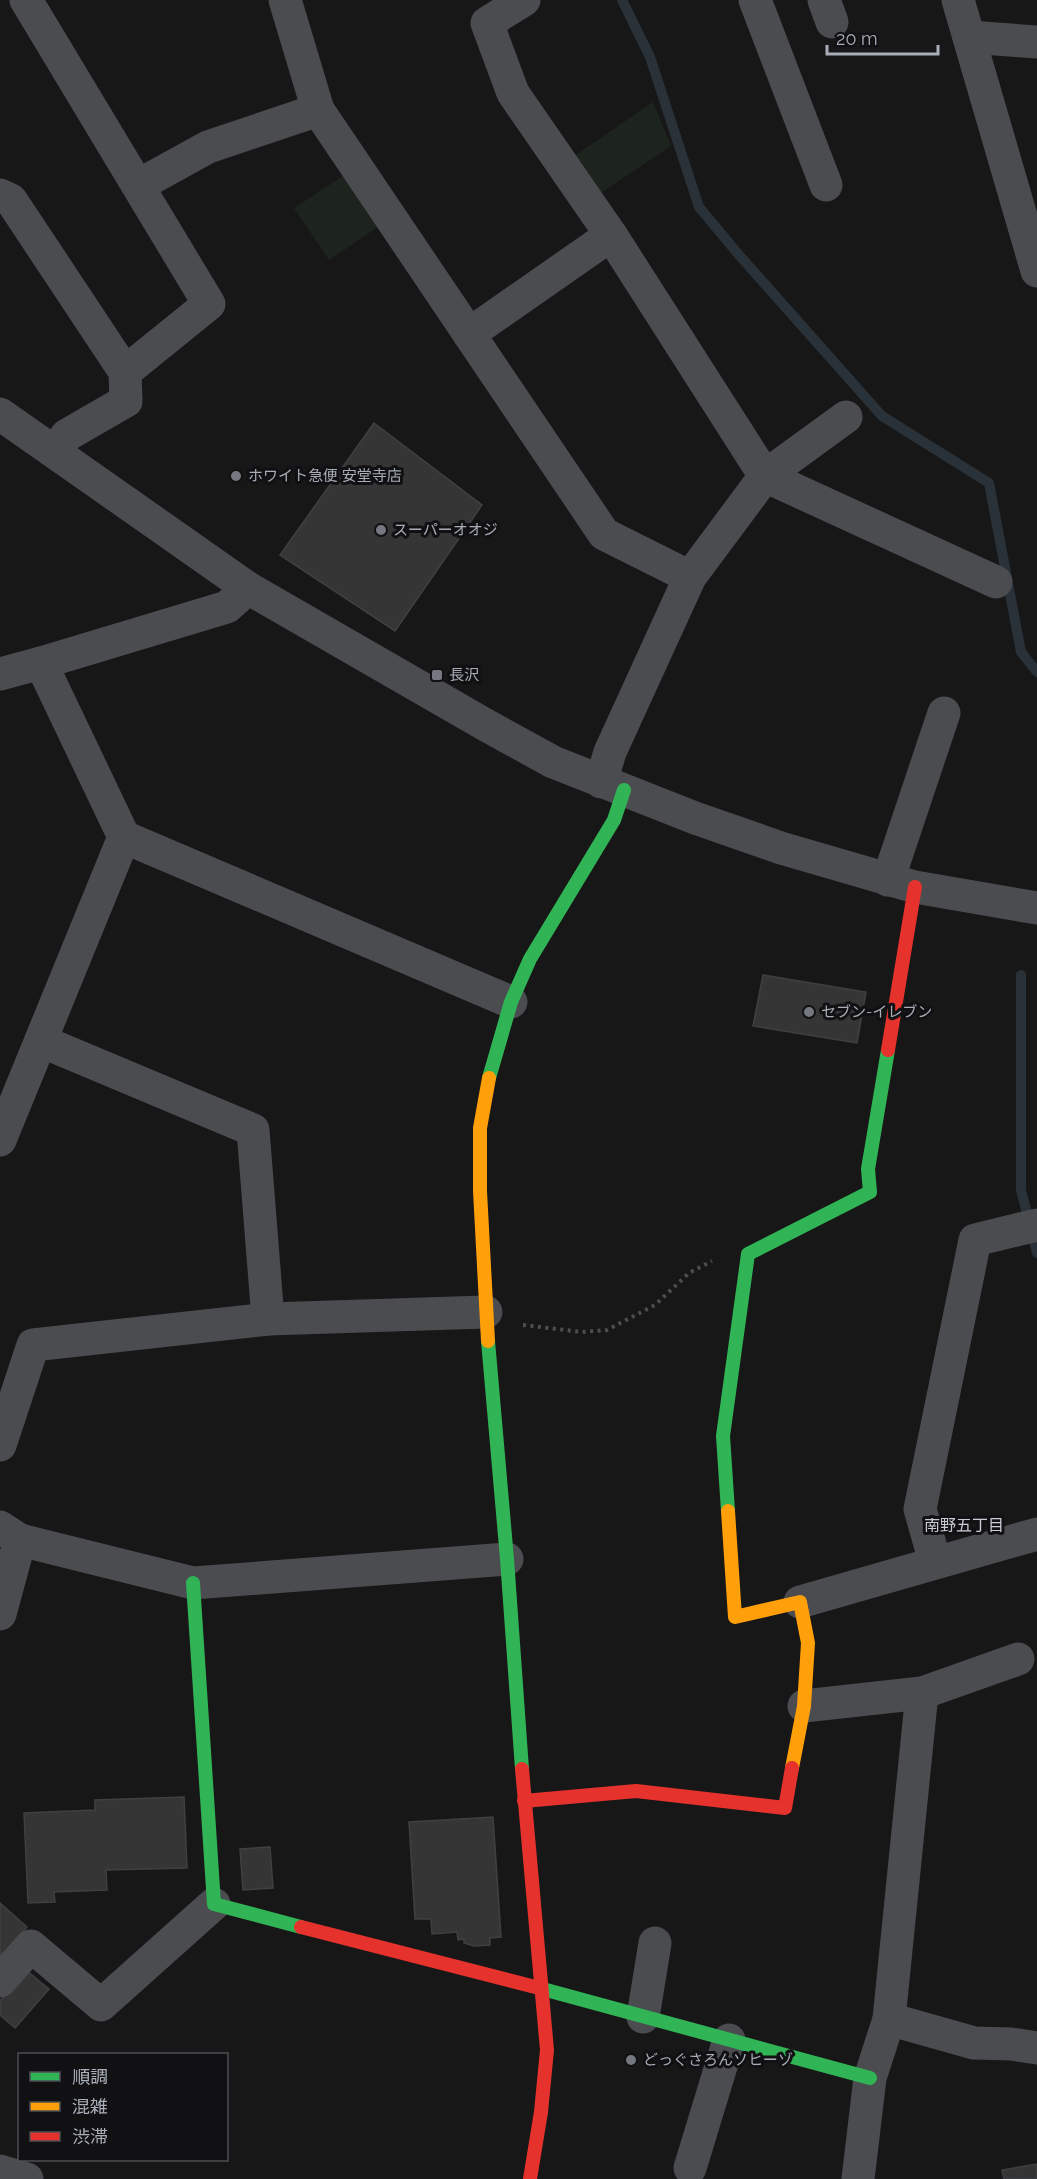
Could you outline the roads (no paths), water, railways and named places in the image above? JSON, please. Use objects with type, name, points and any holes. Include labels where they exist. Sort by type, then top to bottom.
[{"type":"street","points":[[26,0],[209,304],[125,372]]},
{"type":"street","points":[[285,0],[318,110],[603,534],[690,577]]},
{"type":"street","points":[[524,0],[487,23],[513,93],[611,235],[765,476],[996,582]]},
{"type":"street","points":[[755,0],[826,185]]},
{"type":"street","points":[[958,0],[1030,229],[1037,271]]},
{"type":"street","points":[[969,37],[1037,42]]},
{"type":"street","points":[[139,185],[208,147],[318,110]]},
{"type":"street","points":[[0,195],[11,200],[125,372],[126,401],[67,435],[54,451]]},
{"type":"street","points":[[469,334],[611,235]]},
{"type":"street","points":[[0,414],[248,588],[553,762],[781,848],[902,884],[1037,908]]},
{"type":"street","points":[[530,2179],[541,2112],[547,2050],[524,1801],[487,1316],[480,1191],[480,1128],[492,1063],[510,1002],[530,959],[614,820],[610,752],[690,577],[765,476],[846,417]]},
{"type":"street","points":[[0,674],[227,607],[248,588]]},
{"type":"street","points":[[41,663],[124,837],[510,1002]]},
{"type":"street","points":[[944,713],[902,884],[868,1169],[870,1192],[748,1254],[723,1436],[735,1617],[800,1602],[1037,1534]]},
{"type":"street","points":[[0,1140],[124,837]]},
{"type":"street","points":[[41,1041],[253,1130],[268,1319]]},
{"type":"street","points":[[935,1563],[920,1509],[975,1240],[1037,1226]]},
{"type":"street","points":[[0,1445],[33,1345],[268,1319],[487,1316]]},
{"type":"street","points":[[0,1614],[10,1534],[193,1583],[507,1559]]},
{"type":"street","points":[[193,1583],[214,1904]]},
{"type":"street","points":[[524,1801],[636,1791],[785,1808],[804,1706],[808,1643],[800,1602]]},
{"type":"street","points":[[804,1706],[922,1693],[1018,1659]]},
{"type":"street","points":[[858,2179],[870,2078],[889,2019],[922,1693]]},
{"type":"street","points":[[0,1982],[31,1946],[101,2005],[214,1904]]},
{"type":"street","points":[[214,1904],[870,2078]]},
{"type":"street","points":[[643,2017],[655,1943]]},
{"type":"street","points":[[889,2019],[975,2043],[1011,2044],[1037,2048]]},
{"type":"street","points":[[690,2168],[729,2040]]},
{"type":"street","points":[[0,2171],[27,2179]]},
{"type":"waterway","points":[[622,0],[650,57],[699,207],[882,416],[989,483],[1021,652],[1037,672]]},
{"type":"waterway","points":[[1021,975],[1021,1190],[1037,1253]]},
{"type":"place","name":"ホワイト急便 安堂寺店","points":[[236,476]]},
{"type":"place","name":"スーパーオオジ","points":[[381,530]]},
{"type":"place","name":"長沢","points":[[437,675]]},
{"type":"place","name":"セブン-イレブン","points":[[809,1012]]},
{"type":"place","name":"どっぐさろんソヒーゾ","points":[[631,2060]]},
{"type":"district","name":"南野五丁目","points":[[964,1525]]}]
